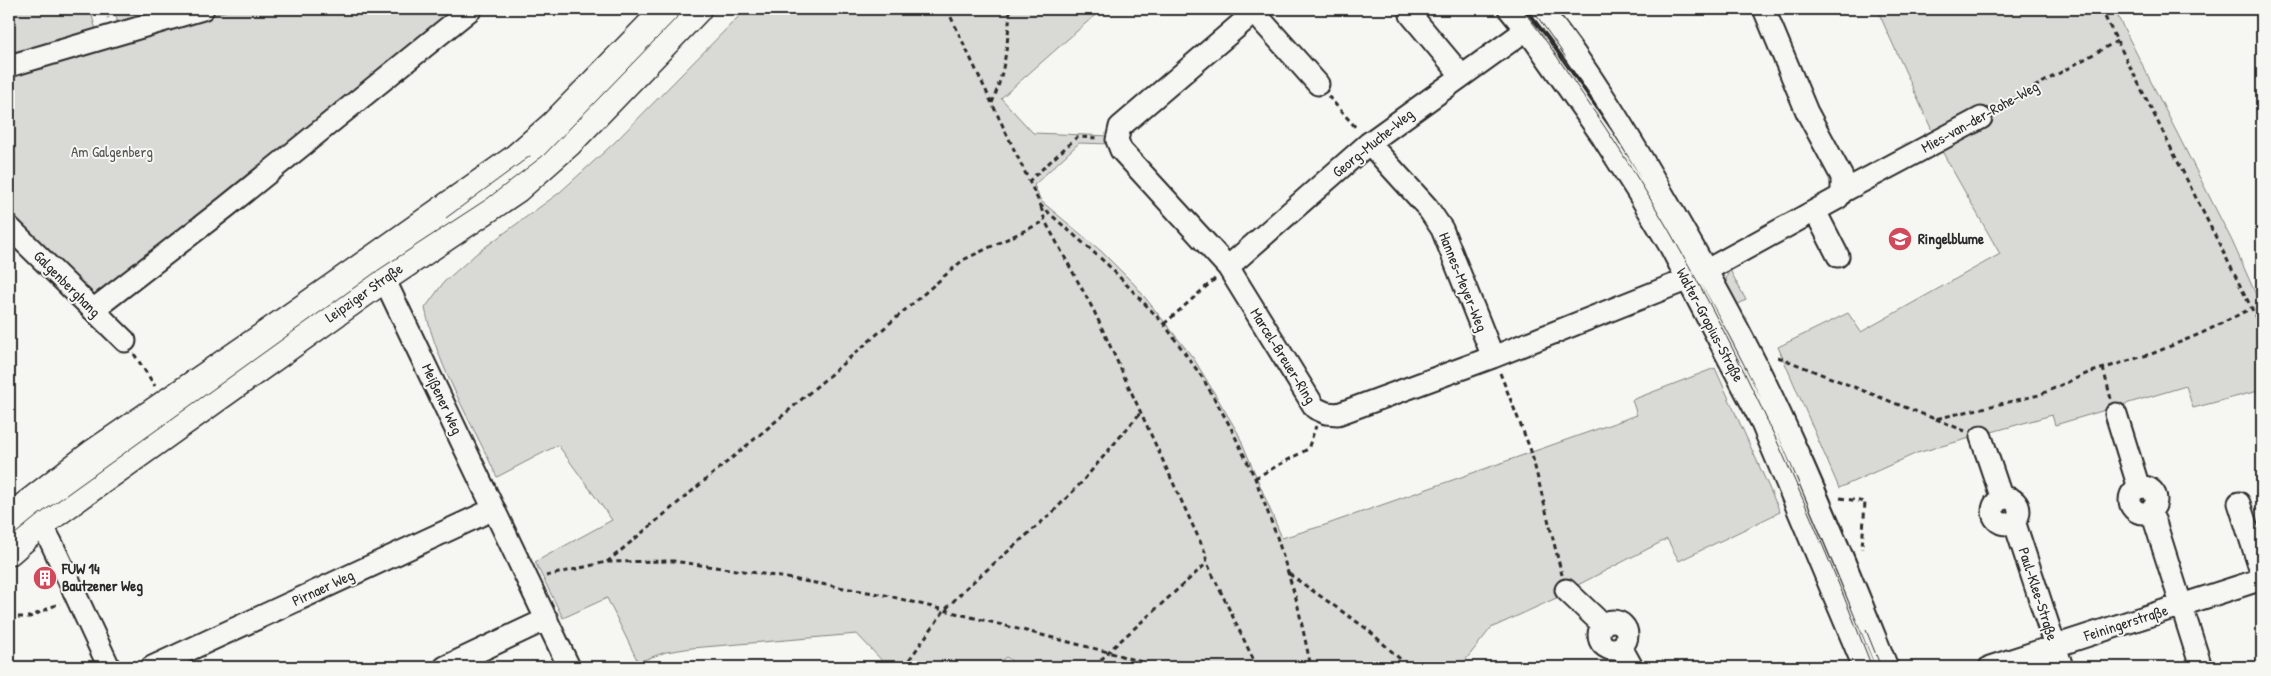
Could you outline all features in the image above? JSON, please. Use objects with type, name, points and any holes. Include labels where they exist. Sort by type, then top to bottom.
[{"type":"main road","name":"Leipziger Straße","points":[[9,519],[35,512],[379,268],[514,160],[553,126],[667,9]]},
{"type":"main road","name":"Leipziger Straße","points":[[379,268],[516,189],[568,143],[697,9]]},
{"type":"main road","name":"Leipziger Straße","points":[[9,551],[35,512]]},
{"type":"street","points":[[9,66],[203,9]]},
{"type":"street","points":[[93,310],[226,207],[471,9]]},
{"type":"street","name":"Walter-Gropius-Straße","points":[[1509,9],[1575,97],[1637,191],[1697,276],[1782,416],[1887,667]]},
{"type":"street","name":"Walter-Gropius-Straße","points":[[1541,9],[1609,102],[1697,276],[1864,667]]},
{"type":"street","points":[[1764,9],[1807,112],[1842,177],[1842,192]]},
{"type":"street","points":[[1256,10],[1318,84]]},
{"type":"street","name":"Marcel-Breuer-Ring","points":[[1256,10],[1120,127],[1117,140],[1121,150],[1228,267],[1315,408],[1326,413],[1338,414],[1697,276]]},
{"type":"street","points":[[1411,15],[1462,76]]},
{"type":"street","name":"Georg-Muche-Weg","points":[[1228,267],[1369,143],[1526,30]]},
{"type":"street","name":"Mies-van-der-Rohe-Weg","points":[[1697,276],[1815,212],[1838,198],[1842,192],[1981,118]]},
{"type":"street","name":"Hannes-Meyer-Weg","points":[[1369,143],[1426,207],[1442,228],[1493,356]]},
{"type":"street","points":[[1815,212],[1838,256]]},
{"type":"street","name":"Galgenberghang","points":[[9,227],[125,341]]},
{"type":"street","name":"Meißener Weg","points":[[379,268],[497,514],[514,530],[527,556],[526,577],[569,667]]},
{"type":"street","points":[[2116,414],[2139,488],[2150,489],[2155,495],[2155,503],[2150,510],[2201,667]]},
{"type":"street","name":"Paul-Klee-Straße","points":[[1981,437],[2002,499],[2012,500],[2018,506],[2018,515],[2014,521],[2062,667]]},
{"type":"street","name":"Feiningerstraße","points":[[1990,667],[2262,577],[2239,503]]},
{"type":"street","points":[[35,512],[110,667]]},
{"type":"street","name":"Pirnaer Weg","points":[[152,667],[497,514]]},
{"type":"street","points":[[1566,590],[1603,625],[1598,634],[1602,644],[1611,649],[1621,647],[1632,667]]},
{"type":"street","points":[[445,667],[547,619]]},
{"type":"path","points":[[947,9],[1041,206],[1045,221],[1094,311],[1205,552],[1207,563],[1256,667]]},
{"type":"path","points":[[992,104],[1001,81],[1008,50],[1010,9]]},
{"type":"path","points":[[2100,9],[2262,329]]},
{"type":"path","name":"Mies-van-der-Rohe-Weg","points":[[1981,118],[2117,41]]},
{"type":"path","points":[[1318,84],[1369,143]]},
{"type":"path","points":[[1028,182],[1077,137],[1085,137]]},
{"type":"path","points":[[1041,206],[1106,264],[1164,324],[1202,377],[1230,426],[1255,478],[1289,573],[1311,667]]},
{"type":"path","points":[[606,562],[787,412],[963,260],[1045,221]]},
{"type":"path","points":[[1164,324],[1228,267]]},
{"type":"path","points":[[1936,419],[2039,395],[2088,372],[2154,353],[2202,333],[2252,308]]},
{"type":"path","points":[[1493,356],[1531,451],[1566,590]]},
{"type":"path","points":[[1778,357],[1981,437]]},
{"type":"path","points":[[2103,368],[2116,414]]},
{"type":"path","points":[[1255,478],[1308,449],[1322,411]]},
{"type":"path","points":[[904,667],[944,611],[966,588],[1053,512],[1081,483],[1141,412]]},
{"type":"path","points":[[1840,498],[1865,502],[1862,548]]},
{"type":"path","points":[[526,577],[606,562],[673,561],[885,595],[1108,652],[1158,667]]},
{"type":"path","points":[[1095,667],[1108,652],[1207,563]]},
{"type":"path","points":[[1289,573],[1367,629],[1408,667]]},
{"type":"path","points":[[9,617],[30,617],[75,595]]},
{"type":"path","points":[[909,661],[925,667]]},
{"type":"green space","points":[[9,9],[90,9],[97,33],[9,58]]},
{"type":"green space","points":[[114,9],[183,9],[119,28]]},
{"type":"green space","name":"Am Galgenberg","points":[[233,9],[461,9],[95,296],[9,212],[9,75]]},
{"type":"green space","points":[[746,9],[1102,9],[1001,98],[1033,133],[1112,136],[1111,144],[1079,143],[1034,185],[1041,201],[1101,251],[1135,285],[1194,359],[1238,433],[1282,538],[1325,525],[1637,415],[1632,400],[1715,368],[1780,512],[1679,561],[1667,539],[1570,589],[1565,594],[1491,628],[1460,667],[1021,667],[1006,657],[995,667],[901,667],[894,662],[888,667],[857,634],[692,648],[666,652],[638,662],[607,598],[563,618],[535,562],[612,520],[558,445],[497,477],[446,373],[425,308],[444,282],[477,253],[559,193],[614,143]]},
{"type":"green space","points":[[1877,9],[2114,9],[2232,241],[2262,308],[2262,401],[2258,391],[2193,408],[2186,386],[2055,425],[2052,415],[1917,453],[1839,488],[1778,347],[1848,313],[1861,332],[2000,254],[1939,146]]},
{"type":"green space","points":[[1730,270],[1746,300],[1735,306],[1726,284],[1727,274]]},
{"type":"tram line","points":[[9,539],[37,516],[380,269],[487,199],[544,155],[685,9]]},
{"type":"tram line","points":[[1522,9],[1553,51],[1628,162],[1708,301],[1779,445],[1872,667]]},
{"type":"tram line","points":[[1532,9],[1565,56]]},
{"type":"tram line","points":[[446,218],[530,156]]},
{"type":"tram line","points":[[1866,630],[1881,667]]},
{"type":"place","name":"Ringelblume","points":[[1900,239]]},
{"type":"place","name":"FUW 14 Bautzener Weg","points":[[45,578]]}]
